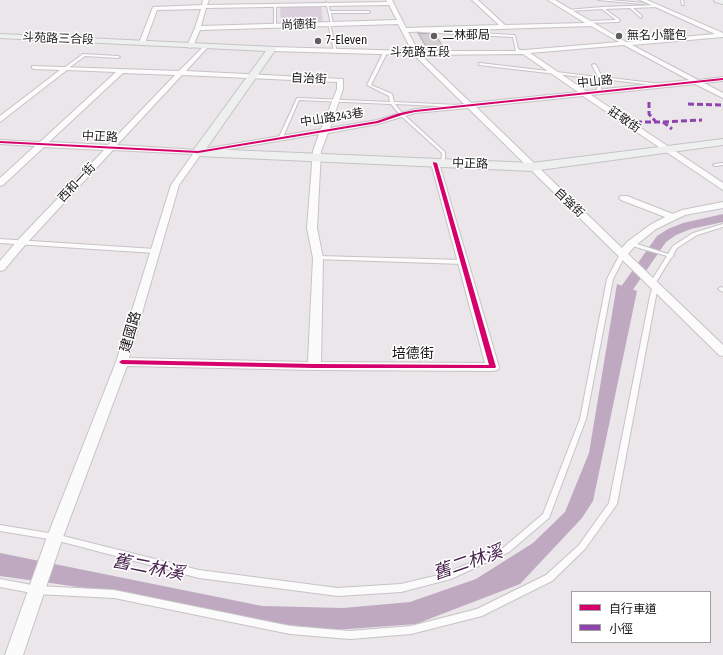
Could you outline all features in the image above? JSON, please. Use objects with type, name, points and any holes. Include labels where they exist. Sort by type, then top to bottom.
[{"type":"main road","points":[[718,0],[723,2]]},
{"type":"main road","name":"斗苑路三合段","points":[[0,36],[116,41]]},
{"type":"main road","name":"斗苑路五段","points":[[116,41],[205,47],[272,49]]},
{"type":"main road","name":"建國路","points":[[198,152],[272,49]]},
{"type":"main road","name":"中正路","points":[[198,152],[532,167],[723,142]]},
{"type":"street","points":[[190,46],[198,28],[206,0]]},
{"type":"street","points":[[475,0],[503,26]]},
{"type":"street","points":[[551,0],[626,44],[723,96]]},
{"type":"street","points":[[643,0],[723,35]]},
{"type":"street","points":[[142,43],[155,8],[275,5],[294,2],[326,4],[389,1]]},
{"type":"street","name":"自強街","points":[[389,1],[416,53],[468,106],[723,352]]},
{"type":"street","name":"尚德街","points":[[198,28],[400,22]]},
{"type":"street","points":[[404,30],[589,23]]},
{"type":"street","name":"斗苑路五段","points":[[272,49],[385,53],[524,53],[723,35]]},
{"type":"street","name":"西和一街","points":[[0,268],[21,243],[109,148],[205,47]]},
{"type":"street","name":"莊敬街","points":[[524,53],[723,187]]},
{"type":"street","name":"自治街","points":[[34,68],[341,80],[340,89],[316,151],[317,158],[312,228],[318,258],[314,366]]},
{"type":"street","points":[[0,120],[65,69]]},
{"type":"street","points":[[0,183],[122,72]]},
{"type":"street","name":"中山路","points":[[468,106],[723,80]]},
{"type":"street","name":"中山路243巷","points":[[198,152],[378,122],[401,114],[468,106]]},
{"type":"street","name":"中正路","points":[[0,142],[198,152]]},
{"type":"street","name":"建國路","points":[[14,655],[55,537],[122,362],[175,185],[196,157],[198,152]]},
{"type":"street","name":"培德街","points":[[122,362],[314,366],[492,367],[463,262],[439,163]]},
{"type":"street","points":[[624,198],[674,217]]},
{"type":"street","points":[[623,254],[631,244],[653,227],[682,213],[723,205]]},
{"type":"lane","points":[[599,0],[655,5]]},
{"type":"lane","points":[[682,0],[683,4]]},
{"type":"lane","points":[[326,4],[329,12],[336,51]]},
{"type":"lane","points":[[275,5],[275,26]]},
{"type":"lane","points":[[568,10],[655,5]]},
{"type":"lane","points":[[630,7],[641,17]]},
{"type":"lane","points":[[589,23],[619,21],[602,8]]},
{"type":"lane","points":[[329,12],[369,12]]},
{"type":"lane","points":[[404,30],[514,36],[517,50],[524,53]]},
{"type":"lane","points":[[385,53],[370,84],[391,95],[392,103],[401,114],[444,153],[439,163]]},
{"type":"lane","points":[[65,69],[84,55],[118,56]]},
{"type":"lane","points":[[480,64],[667,85]]},
{"type":"lane","points":[[594,65],[599,77],[601,78],[598,92]]},
{"type":"lane","name":"中山路","points":[[282,137],[298,99],[468,106]]},
{"type":"lane","points":[[715,165],[723,164]]},
{"type":"lane","points":[[0,583],[37,590],[114,594],[290,630],[350,635],[412,630],[479,613],[549,578],[582,547],[613,504],[655,285],[675,247],[695,234],[723,226]]},
{"type":"lane","points":[[0,241],[155,251]]},
{"type":"lane","points":[[631,244],[671,256]]},
{"type":"lane","points":[[0,528],[55,537],[199,574],[338,592],[401,588],[448,576],[506,550],[546,516],[583,419],[610,279],[623,254]]},
{"type":"lane","points":[[318,258],[463,262]]},
{"type":"shaded area","points":[[321,5],[323,22],[281,24],[280,6]]},
{"type":"shaded area","points":[[617,284],[637,291],[593,501],[582,518],[520,584],[416,624],[335,630],[218,617],[93,589],[0,576],[0,553],[262,606],[343,608],[410,602],[476,579],[533,543],[565,512],[589,453]]},
{"type":"building","points":[[418,33],[435,34],[445,50],[428,50]]},
{"type":"waterway","name":"舊二林溪","points":[[622,307],[625,291],[661,239],[672,232],[687,226],[723,218]]},
{"type":"marked path","points":[[649,102],[649,114],[656,122]]},
{"type":"marked path","points":[[688,104],[723,105]]},
{"type":"marked path","points":[[663,122],[702,120]]},
{"type":"marked path","points":[[627,122],[663,122],[672,129]]},
{"type":"cycle path","points":[[0,142],[198,152],[378,122],[415,111],[723,79]]},
{"type":"cycle path","points":[[122,362],[314,366],[493,367],[435,163]]},
{"type":"place","name":"二林郵局","points":[[434,36]]},
{"type":"place","name":"無名小籠包","points":[[619,36]]},
{"type":"place","name":"7-Eleven","points":[[318,41]]}]
